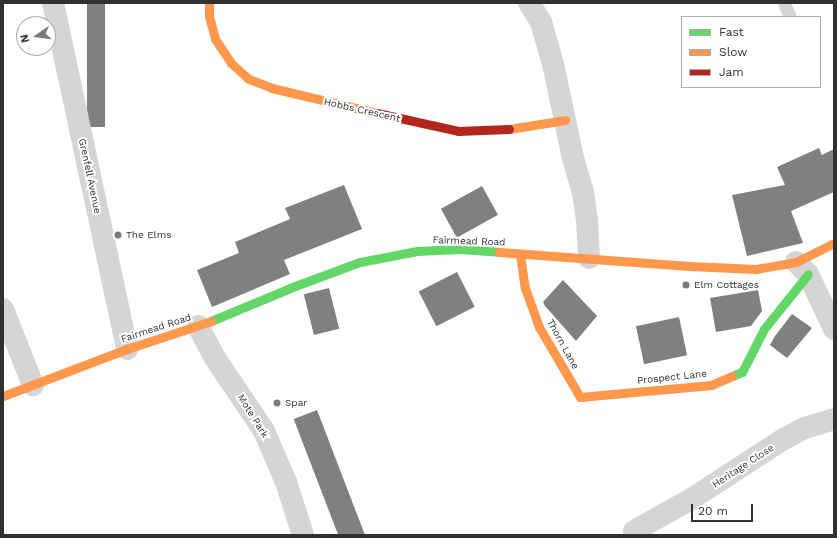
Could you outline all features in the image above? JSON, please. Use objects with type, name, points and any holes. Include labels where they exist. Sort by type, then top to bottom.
[{"type":"street","name":"Grenfell Avenue","points":[[53,3],[127,349]]},
{"type":"street","name":"Hobbs Crescent","points":[[209,3],[209,16],[215,39],[231,63],[249,79],[272,88],[444,129],[458,131],[506,129],[565,120]]},
{"type":"street","points":[[529,3],[541,22],[553,64],[587,220],[589,258]]},
{"type":"street","name":"Fairmead Road","points":[[3,396],[127,349],[198,326],[295,286],[360,262],[416,251],[460,249],[756,269],[802,268],[834,243]]},
{"type":"street","name":"Thorn Lane","points":[[520,254],[525,288],[539,327],[580,397]]},
{"type":"street","points":[[802,268],[834,329]]},
{"type":"street","name":"Prospect Lane","points":[[580,397],[711,386],[742,372],[764,329],[802,268]]},
{"type":"street","points":[[3,309],[33,385]]},
{"type":"street","name":"Mote Park","points":[[198,326],[215,358],[264,431],[286,482],[303,535]]},
{"type":"street","name":"Heritage Close","points":[[634,531],[659,527],[705,490],[782,440],[806,428],[834,419]]},
{"type":"lane","points":[[784,3],[790,16]]},
{"type":"building","points":[[87,3],[105,3],[105,127],[87,127]]},
{"type":"building","points":[[819,148],[822,155],[834,149],[834,192],[791,211],[803,243],[747,256],[732,195],[785,185],[777,167]]},
{"type":"building","points":[[344,185],[362,229],[284,260],[290,274],[212,307],[197,270],[239,253],[235,242],[290,219],[285,208]]},
{"type":"building","points":[[482,186],[498,215],[457,238],[441,209]]},
{"type":"building","points":[[457,272],[475,307],[436,326],[419,292]]},
{"type":"building","points":[[563,280],[597,316],[576,341],[543,302]]},
{"type":"building","points":[[329,288],[339,329],[314,335],[304,294]]},
{"type":"building","points":[[758,290],[762,311],[751,326],[716,332],[710,298]]},
{"type":"building","points":[[792,314],[812,328],[787,358],[770,345]]},
{"type":"building","points":[[679,317],[687,355],[644,364],[636,326]]},
{"type":"building","points":[[317,410],[365,535],[338,535],[294,419]]},
{"type":"traffic: fast","points":[[211,321],[295,286],[360,262],[417,251],[460,249],[499,252]]},
{"type":"traffic: fast","points":[[732,376],[742,372],[764,329],[808,274]]},
{"type":"traffic: slow","points":[[209,3],[209,16],[215,39],[231,63],[249,79],[272,88],[377,113]]},
{"type":"traffic: slow","points":[[509,129],[565,120]]},
{"type":"traffic: slow","points":[[499,252],[689,266],[756,269],[796,262],[834,243]]},
{"type":"traffic: slow","points":[[520,254],[525,288],[539,327],[580,397],[711,385],[732,376]]},
{"type":"traffic: slow","points":[[3,396],[127,349],[211,321]]},
{"type":"traffic: jam","points":[[377,113],[458,131],[509,129]]},
{"type":"place","name":"The Elms","points":[[118,235]]},
{"type":"place","name":"Elm Cottages","points":[[686,285]]},
{"type":"place","name":"Spar","points":[[277,403]]}]
